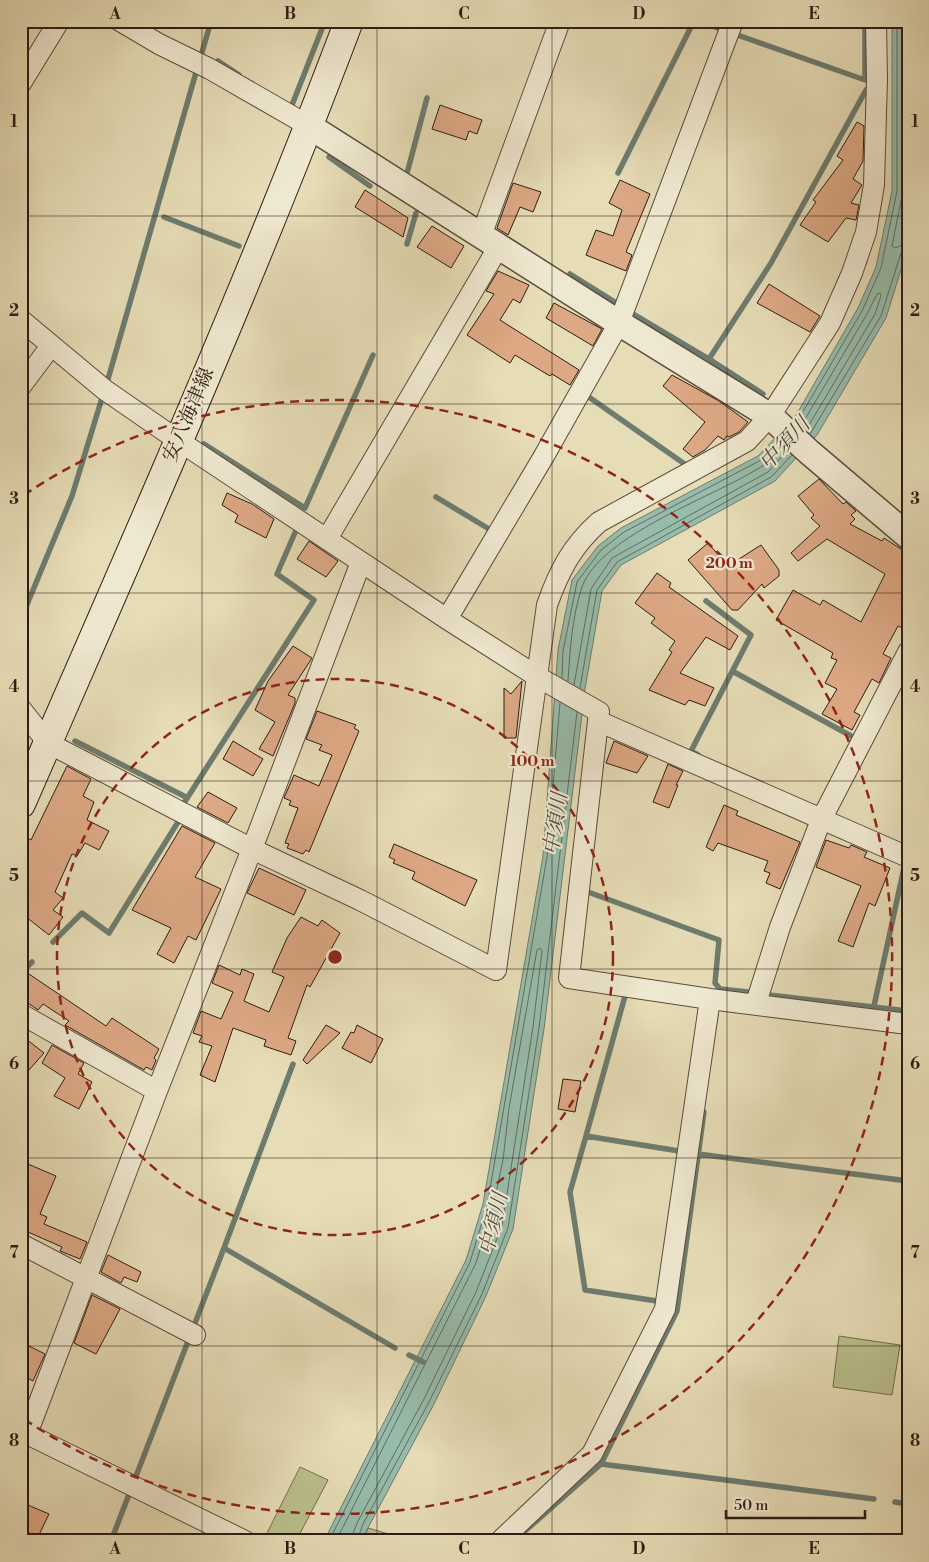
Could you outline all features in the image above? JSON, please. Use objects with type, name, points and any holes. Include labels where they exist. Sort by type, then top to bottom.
[{"type":"main road","name":"安八海津線","points":[[21,804],[178,441],[309,126],[348,21]]},
{"type":"street","points":[[21,83],[59,21]]},
{"type":"street","points":[[120,21],[159,44],[210,68],[309,126],[619,323],[775,419],[809,452],[908,536]]},
{"type":"street","points":[[327,539],[490,241],[560,21]]},
{"type":"street","points":[[447,619],[619,323],[733,21]]},
{"type":"street","points":[[21,709],[48,743],[252,849],[360,900],[496,970],[545,681],[547,605],[557,576],[568,556],[582,537],[599,522],[747,441],[775,419],[830,323],[852,273],[866,232],[874,185],[876,21]]},
{"type":"street","points":[[21,320],[105,390],[178,441],[593,713],[821,820],[908,857]]},
{"type":"street","points":[[21,386],[51,346]]},
{"type":"street","points":[[245,1541],[24,1433],[87,1278],[360,562]]},
{"type":"street","points":[[756,1003],[780,927],[821,820],[908,652]]},
{"type":"street","points":[[593,713],[569,978],[710,999],[756,1003],[908,1024]]},
{"type":"street","points":[[500,1541],[592,1454],[665,1309],[710,999]]},
{"type":"street","points":[[21,1014],[157,1091]]},
{"type":"street","points":[[21,1244],[196,1335]]},
{"type":"green space","points":[[839,1336],[900,1345],[892,1395],[833,1387]]},
{"type":"green space","points":[[300,1467],[328,1480],[296,1541],[263,1541]]},
{"type":"green space","points":[[368,1528],[413,1541],[363,1541]]},
{"type":"water","name":"中須川","points":[[892,21],[908,21],[908,247],[886,318],[817,435],[775,481],[621,565],[602,591],[585,689],[544,1029],[513,1229],[486,1296],[434,1404],[361,1541],[324,1541],[466,1260],[483,1204],[543,856],[558,650],[572,580],[598,546],[621,528],[758,456],[795,417],[858,308],[876,267],[892,191]]},
{"type":"building","points":[[440,105],[482,120],[477,134],[469,131],[466,140],[432,129]]},
{"type":"building","points":[[857,122],[864,126],[863,161],[853,179],[862,185],[851,203],[859,205],[856,220],[846,218],[828,242],[800,225],[816,202],[813,200],[843,160],[837,156]]},
{"type":"building","points":[[620,180],[650,194],[626,252],[632,255],[626,271],[586,255],[596,230],[613,236],[622,210],[609,203]]},
{"type":"building","points":[[513,183],[541,192],[533,212],[520,207],[508,235],[497,228]]},
{"type":"building","points":[[365,190],[408,218],[403,237],[355,207]]},
{"type":"building","points":[[432,226],[464,246],[451,268],[417,247]]},
{"type":"building","points":[[498,271],[529,285],[520,303],[513,299],[500,320],[579,370],[570,385],[552,374],[550,376],[515,355],[510,363],[467,335],[494,294],[486,291]]},
{"type":"building","points":[[769,284],[820,316],[810,332],[757,303]]},
{"type":"building","points":[[554,303],[602,329],[593,346],[546,318]]},
{"type":"building","points":[[672,375],[719,401],[748,422],[739,432],[729,437],[727,436],[724,440],[718,436],[705,450],[693,457],[683,449],[705,422],[663,386]]},
{"type":"building","points":[[819,479],[843,504],[846,502],[856,511],[851,515],[855,519],[850,524],[882,541],[884,538],[907,553],[904,560],[908,562],[908,631],[898,626],[883,654],[891,658],[879,683],[872,679],[854,712],[860,715],[852,730],[822,714],[837,689],[825,683],[837,660],[831,658],[833,653],[776,620],[793,590],[820,605],[823,600],[861,622],[885,574],[827,539],[798,561],[791,553],[820,526],[811,518],[814,515],[798,496]]},
{"type":"building","points":[[227,493],[252,504],[274,519],[266,538],[235,522],[238,515],[222,505]]},
{"type":"building","points":[[309,541],[338,561],[326,577],[297,559]]},
{"type":"building","points":[[708,543],[728,566],[761,545],[779,570],[779,576],[764,588],[762,584],[738,610],[732,610],[688,560]]},
{"type":"building","points":[[657,573],[671,583],[669,587],[738,636],[730,650],[706,637],[680,673],[714,688],[705,706],[689,700],[685,705],[649,690],[672,652],[669,650],[675,641],[651,623],[655,618],[635,603]]},
{"type":"building","points":[[293,646],[312,658],[288,695],[295,698],[295,703],[273,756],[259,749],[275,722],[255,710],[268,681]]},
{"type":"building","points":[[522,681],[516,738],[504,738],[504,688],[511,694]]},
{"type":"building","points":[[317,711],[356,725],[354,728],[359,731],[309,852],[306,850],[303,854],[287,848],[289,844],[285,843],[298,808],[289,805],[291,801],[284,798],[294,775],[319,786],[332,755],[319,750],[322,745],[306,739]]},
{"type":"building","points":[[233,741],[263,759],[253,776],[223,759]]},
{"type":"building","points":[[614,741],[648,756],[637,773],[606,763]]},
{"type":"building","points":[[668,764],[683,771],[676,785],[678,785],[669,808],[653,802]]},
{"type":"building","points":[[67,766],[91,779],[83,796],[94,802],[87,820],[109,831],[99,850],[85,843],[77,856],[72,854],[55,892],[63,898],[53,910],[63,917],[49,935],[21,913],[21,849],[27,838],[31,840]]},
{"type":"building","points":[[208,792],[237,808],[228,823],[197,807]]},
{"type":"building","points":[[724,805],[738,811],[736,815],[800,842],[780,889],[766,883],[770,873],[764,871],[768,861],[718,843],[713,851],[706,847]]},
{"type":"building","points":[[182,826],[215,843],[195,877],[221,889],[196,940],[188,936],[174,963],[157,954],[171,928],[132,910]]},
{"type":"building","points":[[826,840],[849,848],[851,845],[867,852],[864,857],[890,868],[875,906],[869,903],[853,947],[838,941],[861,886],[816,867]]},
{"type":"building","points":[[394,844],[477,880],[465,906],[412,879],[415,872],[393,863],[395,860],[389,857]]},
{"type":"building","points":[[259,868],[306,890],[294,915],[247,893]]},
{"type":"building","points":[[301,917],[318,926],[322,920],[340,933],[310,987],[307,985],[288,1038],[296,1041],[291,1055],[264,1046],[266,1040],[233,1028],[215,1082],[200,1075],[212,1046],[199,1042],[202,1036],[193,1033],[201,1011],[221,1019],[233,992],[212,983],[219,965],[240,975],[242,969],[254,974],[244,1001],[269,1012],[284,977],[272,972],[287,938]]},
{"type":"building","points":[[29,974],[106,1026],[112,1018],[159,1049],[154,1058],[156,1060],[152,1070],[146,1067],[144,1070],[65,1025],[69,1021],[43,1004],[38,1010],[21,998],[21,985]]},
{"type":"building","points":[[326,1025],[340,1033],[307,1064],[303,1060]]},
{"type":"building","points":[[357,1025],[383,1039],[371,1063],[342,1048],[351,1032],[354,1033]]},
{"type":"building","points":[[21,1035],[44,1053],[21,1079]]},
{"type":"building","points":[[52,1045],[84,1063],[78,1074],[92,1082],[79,1109],[54,1096],[65,1078],[42,1063]]},
{"type":"building","points":[[563,1079],[581,1081],[575,1112],[558,1109]]},
{"type":"building","points":[[21,1161],[56,1176],[40,1214],[47,1217],[44,1224],[87,1242],[80,1259],[60,1251],[62,1247],[21,1229]]},
{"type":"building","points":[[108,1255],[141,1272],[137,1282],[124,1277],[121,1283],[101,1272]]},
{"type":"building","points":[[92,1295],[120,1309],[96,1354],[74,1343]]},
{"type":"building","points":[[21,1342],[45,1354],[33,1381],[21,1375]]},
{"type":"building","points":[[21,1502],[49,1514],[38,1537],[21,1529]]},
{"type":"waterway","points":[[201,56],[211,21]]},
{"type":"waterway","points":[[287,106],[292,105],[325,21]]},
{"type":"waterway","points":[[618,173],[694,21]]},
{"type":"waterway","points":[[698,21],[865,80],[865,21]]},
{"type":"waterway","points":[[218,61],[239,75]]},
{"type":"waterway","points":[[106,386],[197,69]]},
{"type":"waterway","points":[[763,394],[709,359],[771,263],[866,90]]},
{"type":"waterway","points":[[406,177],[427,98]]},
{"type":"waterway","points":[[329,157],[370,186]]},
{"type":"waterway","points":[[407,244],[416,213]]},
{"type":"waterway","points":[[164,217],[239,246]]},
{"type":"waterway","points":[[570,274],[618,304]]},
{"type":"waterway","points":[[630,312],[709,359]]},
{"type":"waterway","points":[[204,444],[305,508],[373,355]]},
{"type":"waterway","points":[[588,392],[586,395],[686,465]]},
{"type":"waterway","points":[[21,619],[72,496],[102,398]]},
{"type":"waterway","points":[[436,497],[489,529]]},
{"type":"waterway","points":[[184,803],[314,600],[277,574],[297,528]]},
{"type":"waterway","points":[[698,755],[691,751],[751,635],[706,601]]},
{"type":"waterway","points":[[734,672],[853,737]]},
{"type":"waterway","points":[[75,741],[186,797]]},
{"type":"waterway","points":[[53,942],[82,913],[109,933],[178,822]]},
{"type":"waterway","points":[[874,1006],[905,863]]},
{"type":"waterway","points":[[588,892],[719,940],[715,983],[720,989],[748,992]]},
{"type":"waterway","points":[[21,973],[32,962]]},
{"type":"waterway","points":[[769,995],[908,1011]]},
{"type":"waterway","points":[[625,996],[586,1136],[679,1151]]},
{"type":"waterway","points":[[224,1248],[293,1064]]},
{"type":"waterway","points":[[525,1531],[601,1464],[677,1311],[704,1112]]},
{"type":"waterway","points":[[586,1136],[570,1192],[585,1290],[657,1301]]},
{"type":"waterway","points":[[698,1154],[908,1181]]},
{"type":"waterway","points":[[111,1541],[224,1248],[395,1348]]},
{"type":"waterway","points":[[409,1355],[423,1362]]},
{"type":"waterway","points":[[601,1464],[874,1499]]},
{"type":"waterway","points":[[895,1502],[908,1504]]}]
